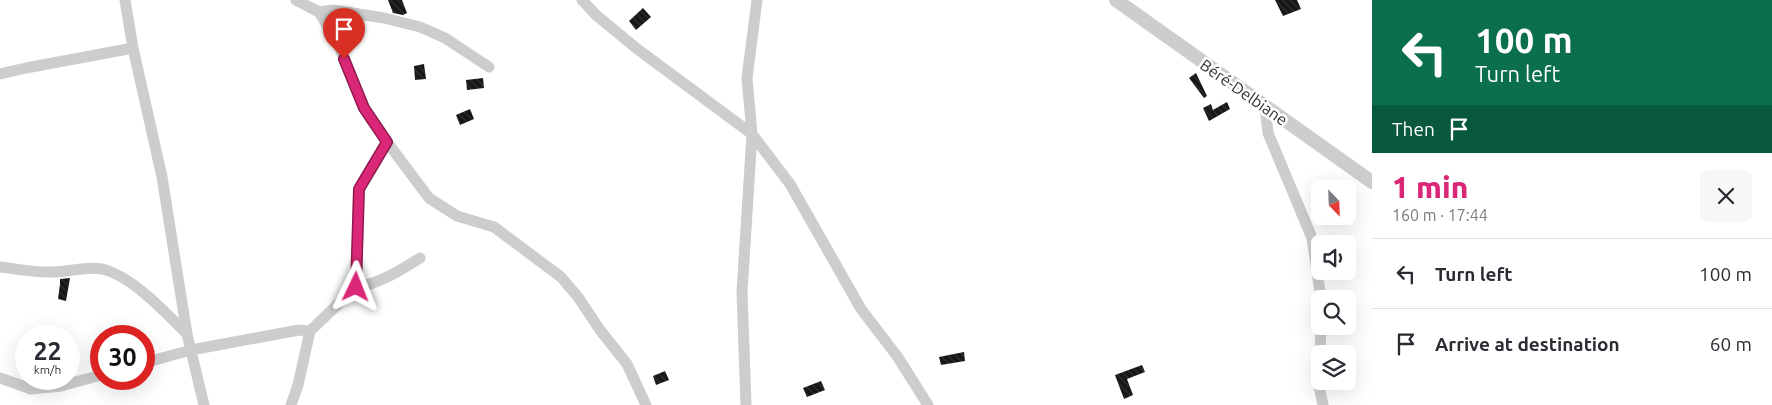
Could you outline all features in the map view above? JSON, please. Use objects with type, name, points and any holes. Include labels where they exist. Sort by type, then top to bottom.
[{"type":"street","points":[[125,0],[132,48],[162,177],[186,334],[204,405]]},
{"type":"street","points":[[296,0],[319,12],[338,43],[364,108],[429,198],[457,216],[494,228],[561,277],[578,296],[600,330],[627,364],[646,405]]},
{"type":"street","points":[[582,0],[596,15],[636,48],[752,134],[790,184],[861,309],[897,356],[928,405]]},
{"type":"street","points":[[746,405],[742,292],[752,134],[747,78],[757,0]]},
{"type":"street","name":"Béré-Delbiane","points":[[1116,0],[1372,182]]},
{"type":"street","points":[[319,12],[333,10],[384,18],[420,27],[446,38],[490,67]]},
{"type":"street","points":[[0,74],[132,48]]},
{"type":"street","points":[[1265,107],[1268,133],[1312,238],[1320,290]]},
{"type":"street","points":[[356,287],[359,189],[387,142]]},
{"type":"street","points":[[291,405],[298,385],[310,331],[356,287],[366,286],[420,258]]},
{"type":"street","points":[[0,267],[32,272],[89,268],[114,273],[125,279],[163,310],[186,334]]},
{"type":"street","points":[[155,360],[191,350],[300,330],[310,331]]},
{"type":"street","points":[[1320,335],[1319,386],[1323,405]]},
{"type":"street","points":[[0,378],[31,389],[61,386],[90,378]]},
{"type":"building","points":[[388,0],[402,0],[407,13],[403,15],[393,13]]},
{"type":"building","points":[[1275,0],[1297,0],[1301,9],[1283,16]]},
{"type":"building","points":[[643,8],[651,17],[636,30],[629,21]]},
{"type":"building","points":[[424,64],[426,79],[415,80],[414,66]]},
{"type":"building","points":[[1196,73],[1207,96],[1204,98],[1189,78]]},
{"type":"building","points":[[483,78],[484,88],[467,90],[466,80]]},
{"type":"building","points":[[1227,102],[1230,109],[1209,121],[1203,108],[1211,104],[1213,110]]},
{"type":"building","points":[[470,109],[474,119],[460,125],[456,115]]},
{"type":"building","points":[[70,278],[66,301],[58,299],[60,279]]},
{"type":"building","points":[[964,352],[965,361],[941,365],[939,357]]},
{"type":"building","points":[[1142,365],[1145,372],[1127,379],[1133,395],[1124,399],[1115,375]]},
{"type":"building","points":[[665,371],[669,380],[656,385],[653,376]]},
{"type":"building","points":[[821,381],[825,390],[807,397],[803,388]]},
{"type":"route","points":[[344,59],[364,108],[387,142],[359,189],[356,287]]}]
